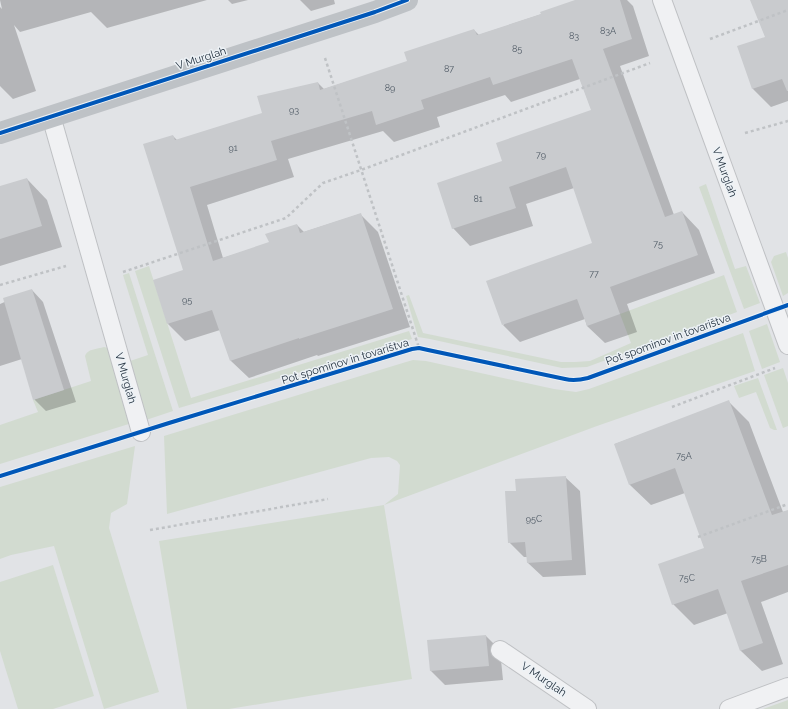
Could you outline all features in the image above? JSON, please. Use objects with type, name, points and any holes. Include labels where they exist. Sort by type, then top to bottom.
[{"type":"street","name":"V Murglah","points":[[0,133],[408,0]]},
{"type":"lane","name":"V Murglah","points":[[662,0],[788,345]]},
{"type":"lane","name":"V Murglah","points":[[51,116],[141,432]]},
{"type":"lane","name":"V Murglah","points":[[500,650],[587,709]]},
{"type":"lane","points":[[729,709],[788,687]]},
{"type":"path","points":[[710,39],[788,10]]},
{"type":"path","points":[[323,51],[419,348]]},
{"type":"path","points":[[98,280],[286,218],[323,183],[650,62]]},
{"type":"path","points":[[745,133],[788,121]]},
{"type":"path","points":[[0,285],[92,259]]},
{"type":"path","points":[[672,407],[781,366]]},
{"type":"path","points":[[150,530],[328,499]]},
{"type":"path","points":[[698,537],[788,504]]},
{"type":"shaded area","points":[[706,184],[735,269],[746,266],[760,303],[744,309],[699,187]]},
{"type":"shaded area","points":[[786,252],[788,258],[788,293],[783,296],[771,262],[774,256]]},
{"type":"shaded area","points":[[149,266],[191,398],[409,331],[412,339],[179,408],[135,271]]},
{"type":"shaded area","points":[[129,273],[173,411],[146,420],[130,361],[148,355],[123,275]]},
{"type":"shaded area","points":[[724,275],[737,312],[587,367],[562,368],[418,337],[406,296],[409,295],[423,333],[561,362],[575,362],[590,361],[631,343],[620,314]]},
{"type":"shaded area","points":[[767,324],[780,362],[762,369],[749,331]]},
{"type":"shaded area","points":[[743,333],[755,371],[597,426],[384,505],[398,494],[400,465],[397,461],[389,457],[371,458],[167,514],[164,436],[413,360],[426,361],[554,389],[576,392],[589,389]]},
{"type":"shaded area","points":[[104,347],[108,348],[132,423],[0,464],[0,425],[38,412],[33,400],[91,381],[85,356],[90,351]]},
{"type":"shaded area","points":[[783,368],[788,383],[788,426],[783,428],[764,375]]},
{"type":"shaded area","points":[[758,378],[777,430],[770,428],[756,392],[739,398],[734,386]]},
{"type":"shaded area","points":[[135,446],[127,504],[111,513],[109,528],[159,692],[104,709],[54,546],[11,555],[0,559],[0,487]]},
{"type":"shaded area","points":[[384,505],[412,679],[229,709],[187,709],[159,541]]},
{"type":"shaded area","points":[[53,565],[94,696],[53,709],[18,709],[0,651],[0,582]]},
{"type":"shaded area","points":[[788,700],[788,709],[763,709]]},
{"type":"building","points":[[575,0],[620,0],[632,39],[603,49],[665,217],[682,211],[698,255],[610,287],[620,314],[587,326],[577,299],[502,325],[486,281],[592,243],[566,167],[509,187],[516,208],[452,229],[437,183],[502,161],[496,143],[591,110],[572,59],[493,85],[490,77],[421,100],[424,109],[376,125],[372,111],[271,141],[277,160],[190,187],[213,261],[269,242],[265,234],[297,224],[300,233],[361,213],[393,309],[230,361],[212,310],[167,324],[153,280],[183,270],[143,144],[173,135],[175,140],[262,113],[257,96],[318,82],[320,90],[407,61],[404,52],[474,29],[477,35],[541,14],[540,12]]},
{"type":"building","points":[[750,0],[788,0],[788,91],[782,79],[752,89],[737,46],[765,37]]},
{"type":"building","points":[[27,178],[42,226],[0,239],[0,186]]},
{"type":"building","points":[[32,289],[64,390],[33,400],[3,298]]},
{"type":"building","points":[[729,400],[772,515],[788,510],[788,565],[741,581],[763,643],[740,651],[718,589],[672,605],[658,564],[704,548],[675,468],[629,485],[614,444]]},
{"type":"building","points":[[566,476],[572,560],[527,563],[525,542],[508,543],[505,491],[516,491],[515,479]]},
{"type":"building","points":[[486,635],[489,666],[430,671],[427,640]]},
{"type":"cycle path","points":[[0,133],[375,12],[407,0]]},
{"type":"cycle path","name":"Pot spominov in tovarištva","points":[[0,476],[412,349],[419,348],[568,380],[579,380],[788,305]]}]
